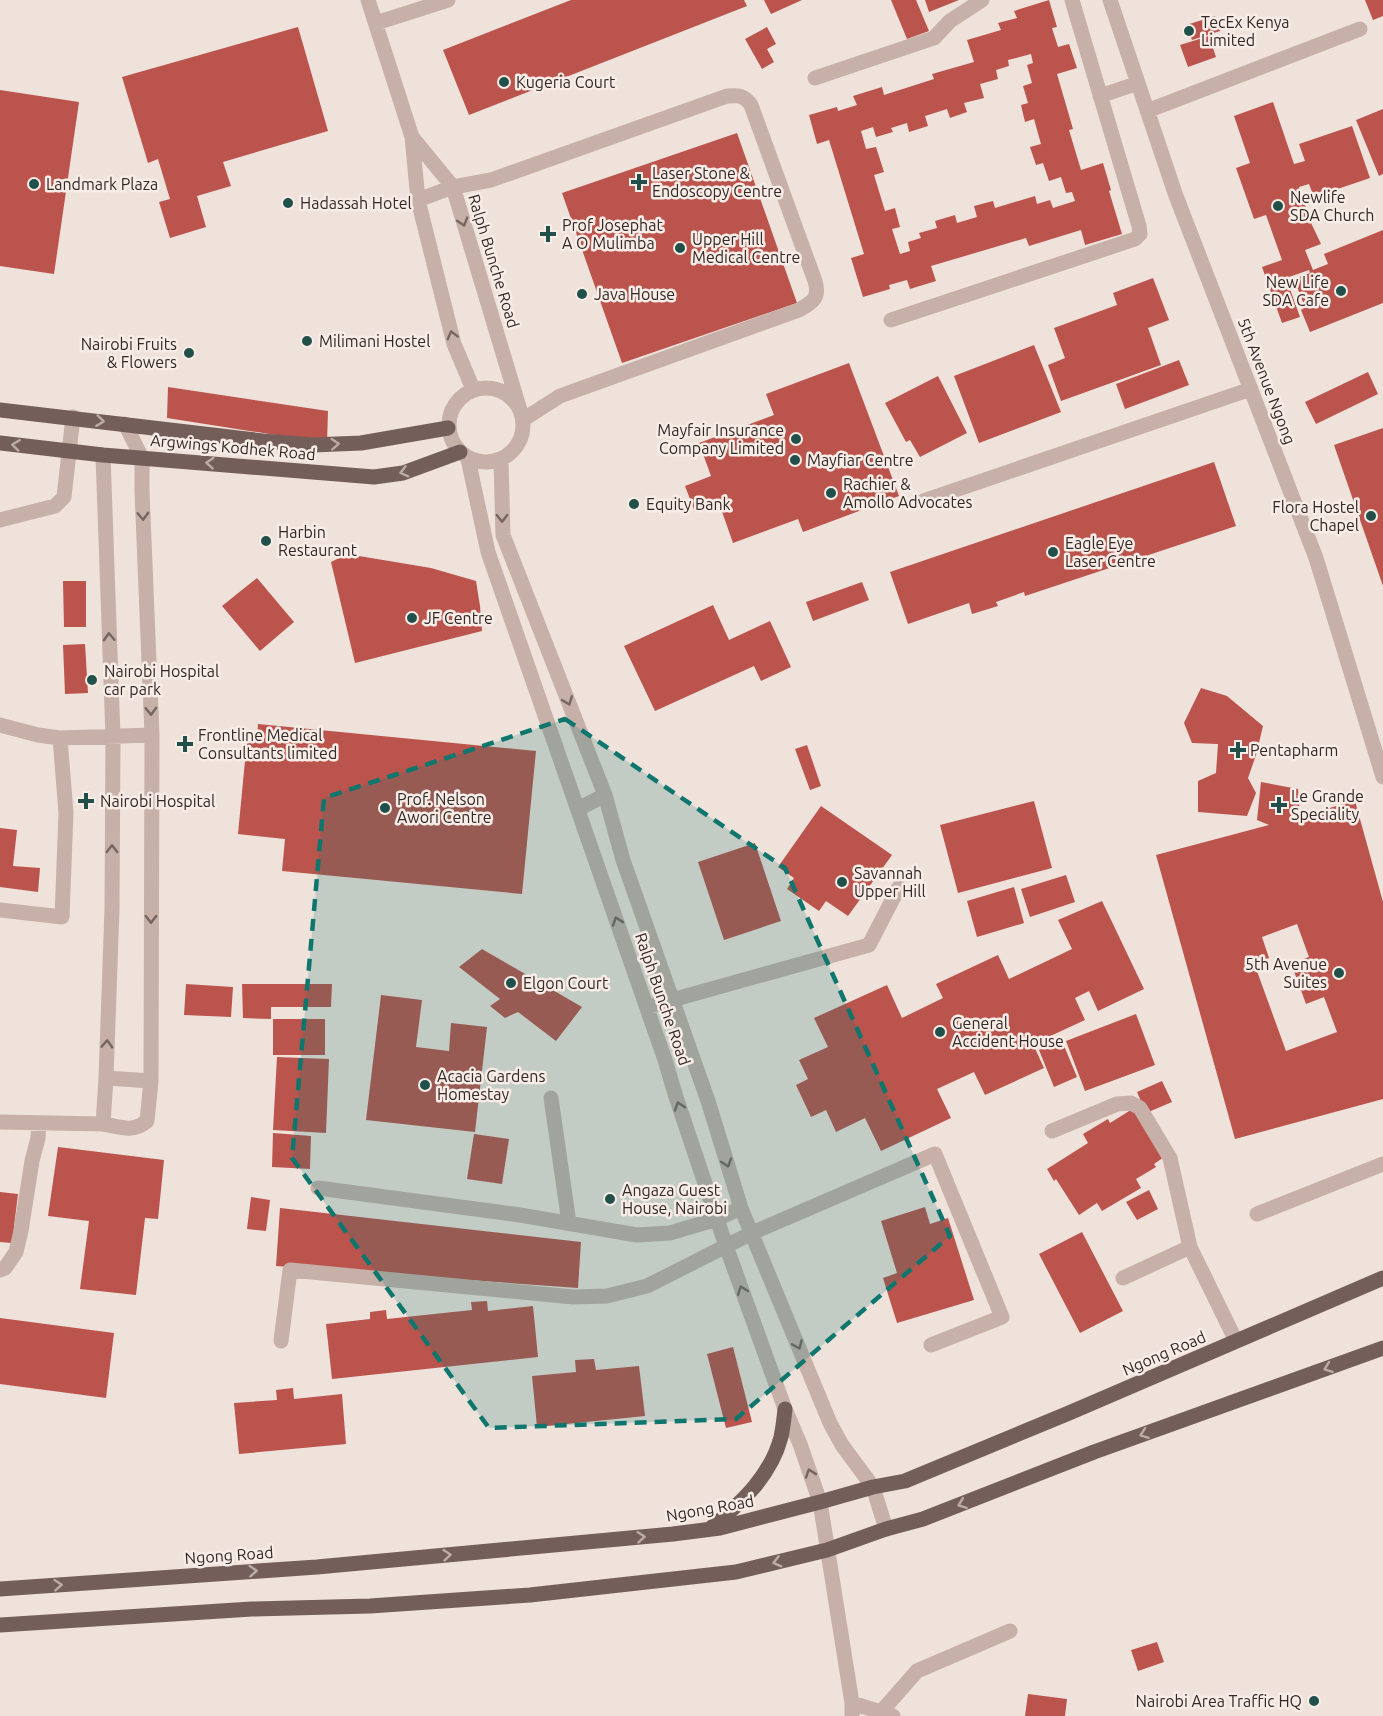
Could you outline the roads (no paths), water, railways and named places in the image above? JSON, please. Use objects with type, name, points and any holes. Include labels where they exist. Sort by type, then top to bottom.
[{"type":"main road","name":"Argwings Kodhek Road","points":[[0,410],[313,445],[361,443],[448,428]]},
{"type":"main road","name":"Argwings Kodhek Road","points":[[0,443],[103,455],[374,477],[403,473],[464,455]]},
{"type":"main road","name":"Ngong Road","points":[[0,1589],[317,1566],[708,1530],[820,1502],[873,1486],[905,1480],[1069,1413],[1383,1278]]},
{"type":"main road","points":[[0,1625],[252,1609],[370,1606],[530,1595],[736,1572],[828,1550],[886,1529],[923,1519],[1094,1452],[1383,1348]]},
{"type":"main road","points":[[708,1530],[753,1489],[772,1461],[782,1435],[785,1408]]},
{"type":"street","name":"Ralph Bunche Road","points":[[368,0],[412,137],[418,200],[454,344],[473,389]]},
{"type":"street","points":[[376,23],[448,0]]},
{"type":"street","points":[[815,78],[934,38],[950,21],[982,0]]},
{"type":"street","points":[[891,320],[1135,239],[1140,234],[1072,0]]},
{"type":"street","name":"5th Avenue Ngong","points":[[1110,0],[1176,196],[1316,558],[1383,777]]},
{"type":"street","points":[[1147,111],[1360,29]]},
{"type":"street","points":[[1100,96],[1138,83]]},
{"type":"street","points":[[418,200],[453,187],[491,180],[717,99],[738,95],[746,97],[751,105],[817,290],[816,297],[810,304],[799,310],[560,396],[521,413]]},
{"type":"street","name":"Ralph Bunche Road","points":[[412,137],[453,187],[521,413]]},
{"type":"street","points":[[464,455],[451,441],[448,428],[454,404],[473,389],[486,387],[511,396],[521,413],[524,432],[520,443],[512,453],[501,460]]},
{"type":"street","points":[[923,501],[1251,389]]},
{"type":"street","points":[[0,520],[55,506],[64,497],[73,417]]},
{"type":"street","points":[[0,1122],[104,1124],[133,1129],[147,1121],[151,1081],[152,735],[142,458],[125,424]]},
{"type":"street","points":[[103,455],[113,737],[112,909],[104,1124]]},
{"type":"street","name":"Ralph Bunche Road","points":[[464,455],[488,552],[647,1007],[726,1246],[820,1502],[852,1710]]},
{"type":"street","name":"Argwings Kodhek Road","points":[[464,455],[479,462],[490,463],[501,460]]},
{"type":"street","name":"Ralph Bunche Road","points":[[501,460],[503,535],[605,795],[623,860],[708,1101],[741,1208],[830,1423],[842,1445],[873,1486],[886,1529]]},
{"type":"street","points":[[0,725],[60,738],[152,735]]},
{"type":"street","points":[[0,910],[62,916],[66,813],[60,738]]},
{"type":"street","points":[[578,809],[605,795]]},
{"type":"street","points":[[647,1007],[869,945],[899,887]]},
{"type":"street","points":[[106,1078],[151,1081]]},
{"type":"street","points":[[551,1098],[569,1224]]},
{"type":"street","points":[[1052,1131],[1118,1104],[1131,1103],[1140,1108],[1170,1158],[1190,1247],[1236,1341]]},
{"type":"street","points":[[0,1270],[5,1268],[16,1252],[39,1123]]},
{"type":"street","points":[[281,1341],[290,1270],[573,1297],[607,1296],[647,1286],[752,1233],[935,1154],[1002,1317],[931,1345]]},
{"type":"street","points":[[1257,1214],[1383,1164]]},
{"type":"street","points":[[318,1188],[520,1215],[637,1235],[670,1233],[717,1219],[741,1208]]},
{"type":"street","points":[[1124,1278],[1190,1247]]},
{"type":"street","points":[[852,1710],[887,1714],[917,1671],[1010,1631]]},
{"type":"place","name":"TecEx Kenya Limited","points":[[1189,31]]},
{"type":"place","name":"Kugeria Court","points":[[504,82]]},
{"type":"place","name":"Laser Stone & Endoscopy Centre","points":[[639,182]]},
{"type":"place","name":"Landmark Plaza","points":[[34,184]]},
{"type":"place","name":"Hadassah Hotel","points":[[288,203]]},
{"type":"place","name":"Newlife SDA Church","points":[[1278,206]]},
{"type":"place","name":"Prof Josephat A O Mulimba","points":[[548,234]]},
{"type":"place","name":"Upper Hill Medical Centre","points":[[680,248]]},
{"type":"place","name":"New Life SDA Cafe","points":[[1341,291]]},
{"type":"place","name":"Java House","points":[[582,294]]},
{"type":"place","name":"Milimani Hostel","points":[[307,341]]},
{"type":"place","name":"Nairobi Fruits & Flowers","points":[[189,353]]},
{"type":"place","name":"Mayfair Insurance Company Limited","points":[[796,439]]},
{"type":"place","name":"Mayfiar Centre","points":[[795,460]]},
{"type":"place","name":"Rachier & Amollo Advocates","points":[[831,493]]},
{"type":"place","name":"Equity Bank","points":[[634,504]]},
{"type":"place","name":"Flora Hostel Chapel","points":[[1371,516]]},
{"type":"place","name":"Harbin Restaurant","points":[[266,541]]},
{"type":"place","name":"Eagle Eye Laser Centre","points":[[1053,552]]},
{"type":"place","name":"JF Centre","points":[[412,618]]},
{"type":"place","name":"Nairobi Hospital car park","points":[[92,680]]},
{"type":"place","name":"Frontline Medical Consultants limited","points":[[185,744]]},
{"type":"place","name":"Pentapharm","points":[[1238,750]]},
{"type":"place","name":"Nairobi Hospital","points":[[86,801]]},
{"type":"place","name":"Le Grande Speciality","points":[[1279,805]]},
{"type":"place","name":"Prof. Nelson Awori Centre","points":[[385,808]]},
{"type":"place","name":"Savannah Upper Hill","points":[[842,882]]},
{"type":"place","name":"5th Avenue Suites","points":[[1339,973]]},
{"type":"place","name":"Elgon Court","points":[[511,983]]},
{"type":"place","name":"General Accident House","points":[[940,1032]]},
{"type":"place","name":"Acacia Gardens Homestay","points":[[425,1085]]},
{"type":"place","name":"Angaza Guest House, Nairobi","points":[[610,1199]]},
{"type":"place","name":"Nairobi Area Traffic HQ","points":[[1314,1701]]}]
